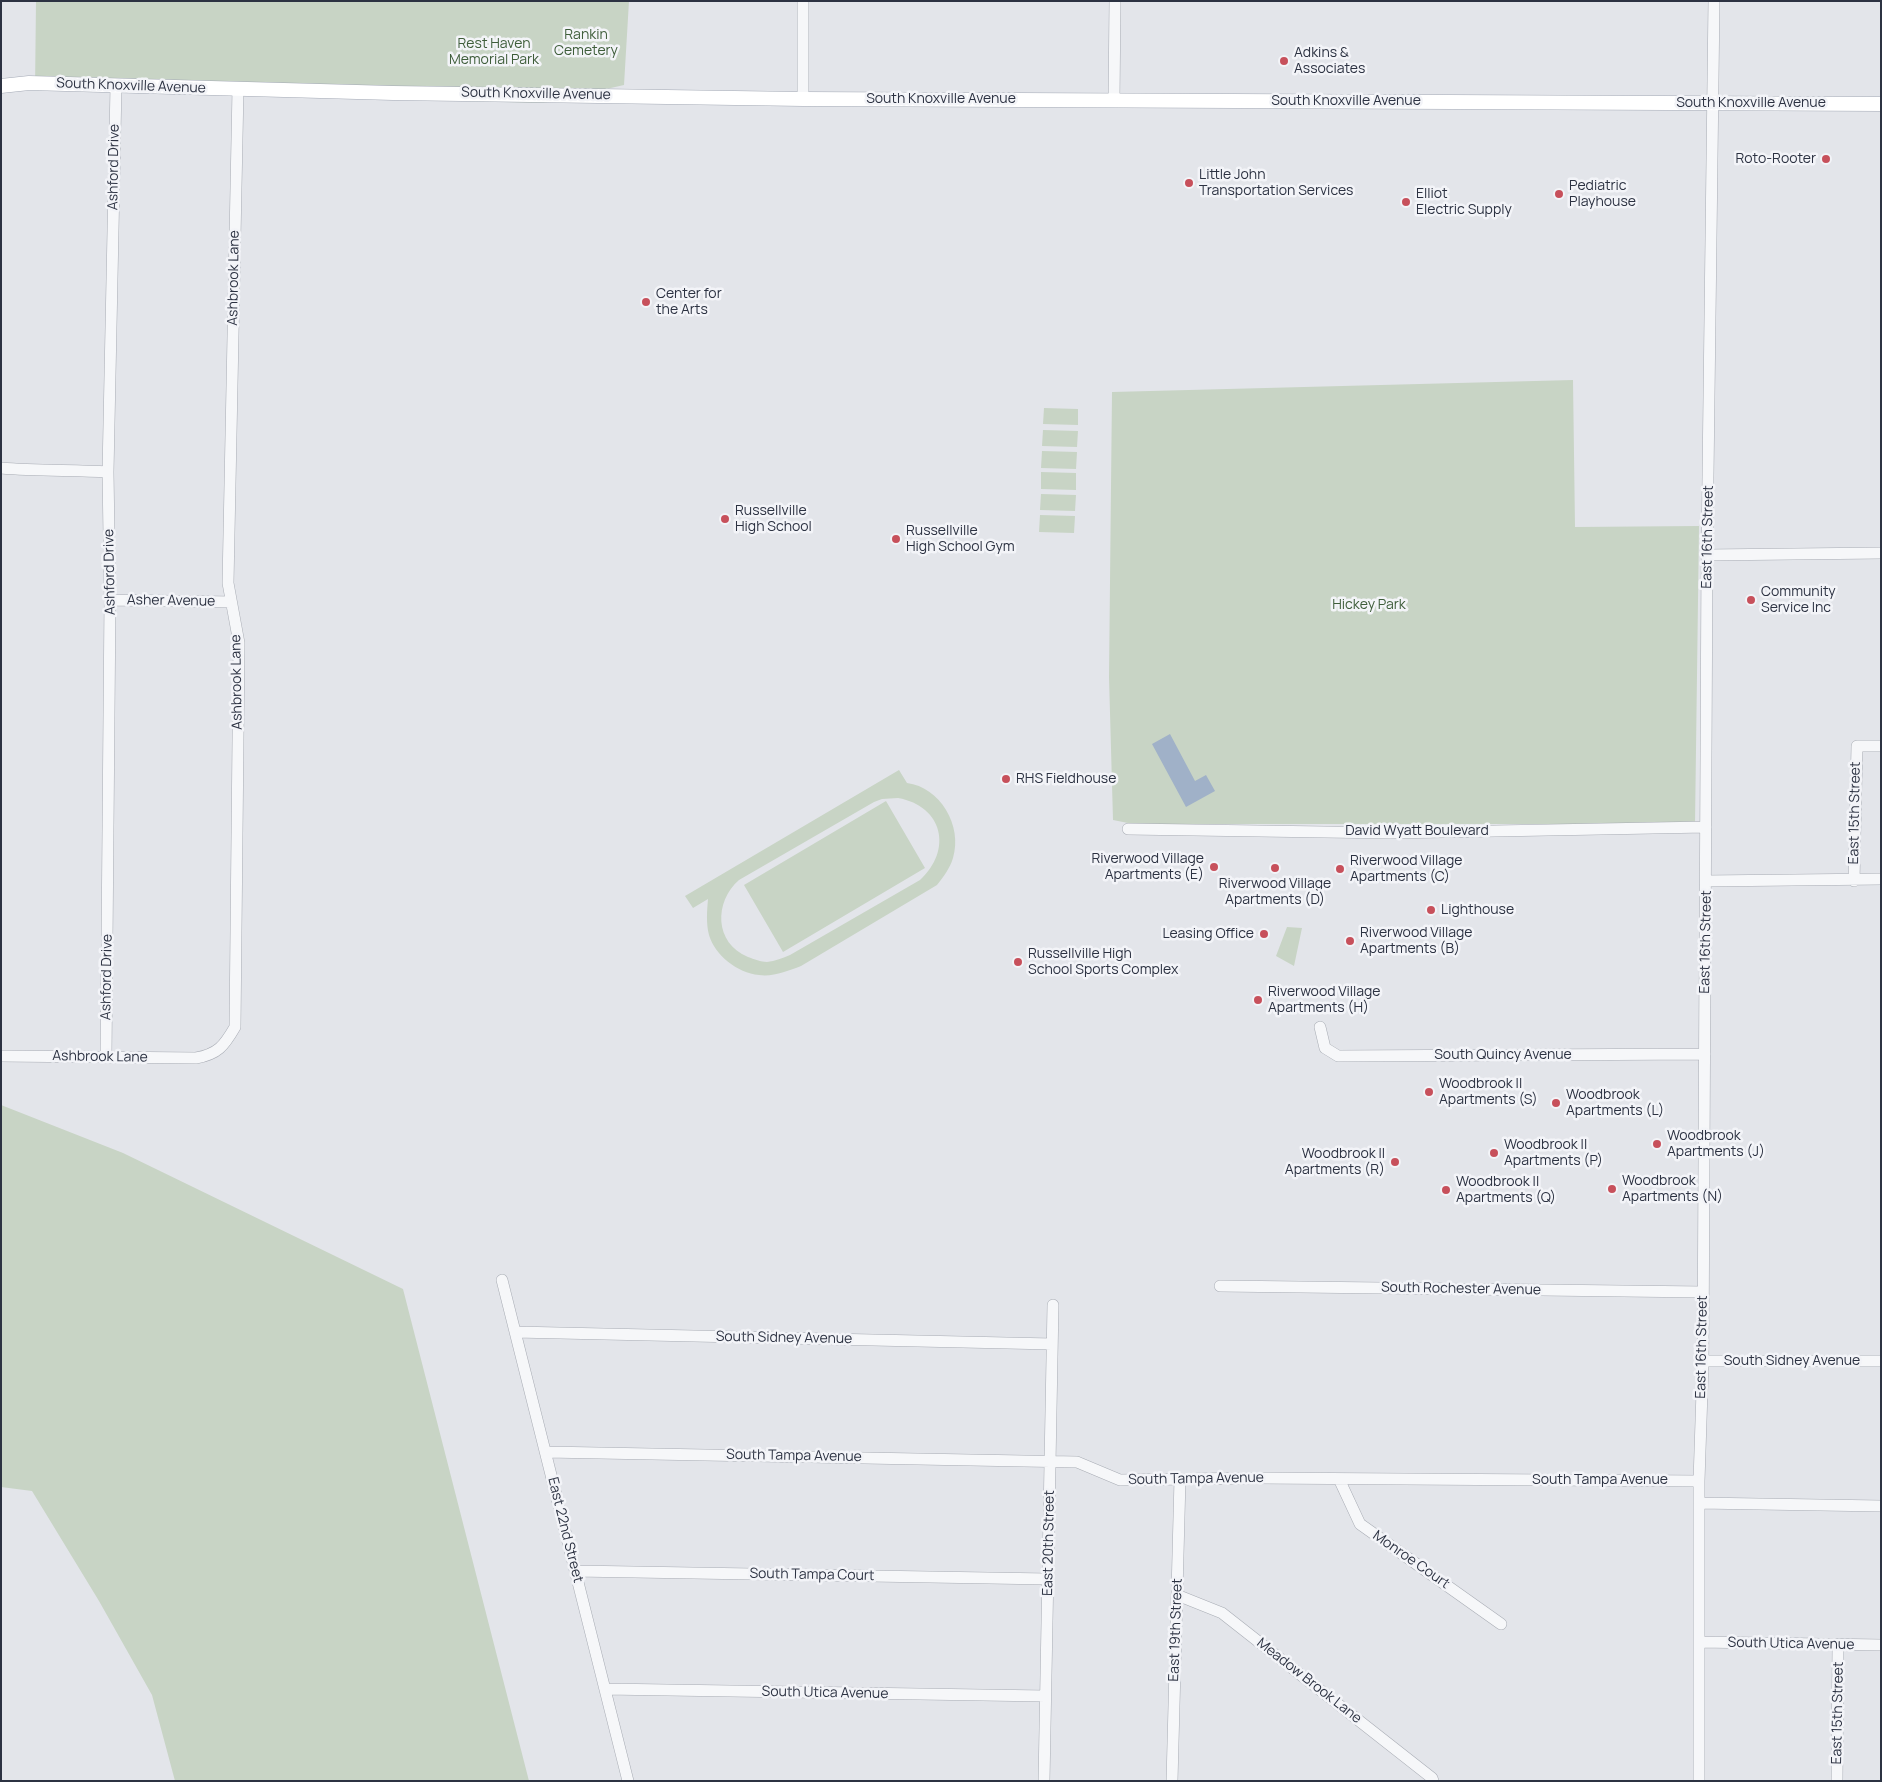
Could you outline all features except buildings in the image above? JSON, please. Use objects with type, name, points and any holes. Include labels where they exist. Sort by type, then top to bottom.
[{"type":"main road","name":"South Knoxville Avenue","points":[[1,86],[30,83],[238,89],[803,99],[1881,104]]},
{"type":"street","points":[[803,1],[803,99]]},
{"type":"street","points":[[1114,101],[1116,1]]},
{"type":"street","name":"East 16th Street","points":[[1699,1781],[1699,1481],[1703,1361],[1707,555],[1714,1]]},
{"type":"street","name":"Ashford Drive","points":[[106,1058],[110,600],[108,472],[116,86]]},
{"type":"street","name":"Ashbrook Lane","points":[[1,1056],[196,1058],[209,1056],[224,1046],[235,1027],[239,643],[228,583],[238,89]]},
{"type":"street","points":[[1,468],[32,471],[108,472]]},
{"type":"street","points":[[1707,555],[1881,552]]},
{"type":"street","name":"Asher Avenue","points":[[110,600],[232,602]]},
{"type":"street","name":"East 15th Street","points":[[1854,880],[1857,746],[1881,746]]},
{"type":"street","name":"David Wyatt Boulevard","points":[[1128,829],[1390,832],[1706,827]]},
{"type":"street","points":[[1706,881],[1881,879]]},
{"type":"street","name":"South Quincy Avenue","points":[[1320,1027],[1325,1048],[1338,1056],[1705,1054]]},
{"type":"street","name":"East 22nd Street","points":[[502,1280],[628,1781]]},
{"type":"street","name":"South Rochester Avenue","points":[[1220,1286],[1703,1292]]},
{"type":"street","name":"East 20th Street","points":[[1044,1781],[1053,1305]]},
{"type":"street","name":"South Sidney Avenue","points":[[515,1332],[1052,1344]]},
{"type":"street","name":"South Sidney Avenue","points":[[1703,1361],[1881,1361]]},
{"type":"street","name":"South Tampa Avenue","points":[[546,1452],[1077,1462],[1120,1480],[1257,1478],[1699,1481]]},
{"type":"street","name":"East 19th Street","points":[[1172,1781],[1180,1479]]},
{"type":"street","name":"Monroe Court","points":[[1339,1480],[1360,1524],[1502,1624]]},
{"type":"street","points":[[1699,1503],[1881,1506]]},
{"type":"street","name":"South Tampa Court","points":[[576,1571],[1048,1579]]},
{"type":"street","name":"Meadow Brook Lane","points":[[1177,1595],[1222,1613],[1432,1778],[1433,1781]]},
{"type":"street","name":"South Utica Avenue","points":[[1700,1642],[1881,1646]]},
{"type":"street","name":"East 15th Street","points":[[1837,1781],[1838,1646]]},
{"type":"street","name":"South Utica Avenue","points":[[605,1689],[1045,1696]]},
{"type":"green space","name":"Rest Haven Memorial Park","points":[[36,1],[629,1],[624,85],[544,103],[35,90]]},
{"type":"green space","name":"Hickey Park","points":[[1573,380],[1575,527],[1699,526],[1695,824],[1133,824],[1113,820],[1109,677],[1112,392]]},
{"type":"green space","points":[[1044,408],[1078,409],[1078,425],[1043,424]]},
{"type":"green space","points":[[1043,430],[1078,431],[1077,447],[1042,446]]},
{"type":"green space","points":[[1042,451],[1077,452],[1076,469],[1041,468]]},
{"type":"green space","points":[[1041,472],[1076,473],[1076,490],[1041,489]]},
{"type":"green space","points":[[1041,494],[1076,495],[1075,511],[1040,510]]},
{"type":"green space","points":[[1040,515],[1075,516],[1074,533],[1039,532]]},
{"type":"green space","points":[[899,770],[907,783],[919,786],[939,800],[952,821],[955,833],[953,858],[937,885],[801,966],[780,973],[770,975],[751,974],[728,962],[716,949],[709,935],[707,922],[708,899],[693,908],[685,896]],"holes":[[[898,798],[913,803],[925,810],[933,820],[938,831],[937,856],[920,880],[790,955],[779,959],[762,962],[737,951],[729,942],[721,922],[722,910],[725,899],[739,880],[874,802],[882,799]]]},
{"type":"green space","points":[[886,801],[925,868],[783,952],[744,885]]},
{"type":"green space","points":[[1287,927],[1302,928],[1294,966],[1276,956]]},
{"type":"green space","points":[[1,1105],[123,1153],[403,1289],[529,1781],[175,1781],[152,1695],[99,1601],[32,1491],[1,1487]]},
{"type":"water","points":[[1170,734],[1195,781],[1206,775],[1215,791],[1186,807],[1152,744]]},
{"type":"place","name":"Adkins & Associates","points":[[1284,61]]},
{"type":"place","name":"Roto-Rooter","points":[[1826,159]]},
{"type":"place","name":"Little John Transportation Services","points":[[1189,183]]},
{"type":"place","name":"Pediatric Playhouse","points":[[1559,194]]},
{"type":"place","name":"Elliot Electric Supply","points":[[1406,202]]},
{"type":"place","name":"Center for the Arts","points":[[646,302]]},
{"type":"place","name":"Russellville High School","points":[[725,519]]},
{"type":"place","name":"Russellville High School Gym","points":[[896,539]]},
{"type":"place","name":"Community Service Inc","points":[[1751,600]]},
{"type":"place","name":"RHS Fieldhouse","points":[[1006,779]]},
{"type":"place","name":"Riverwood Village Apartments (E)","points":[[1214,867]]},
{"type":"place","name":"Riverwood Village Apartments (D)","points":[[1275,868]]},
{"type":"place","name":"Riverwood Village Apartments (C)","points":[[1340,869]]},
{"type":"place","name":"Lighthouse","points":[[1431,910]]},
{"type":"place","name":"Leasing Office","points":[[1264,934]]},
{"type":"place","name":"Riverwood Village Apartments (B)","points":[[1350,941]]},
{"type":"place","name":"Russellville High School Sports Complex","points":[[1018,962]]},
{"type":"place","name":"Riverwood Village Apartments (H)","points":[[1258,1000]]},
{"type":"place","name":"Woodbrook II Apartments (S)","points":[[1429,1092]]},
{"type":"place","name":"Woodbrook Apartments (L)","points":[[1556,1103]]},
{"type":"place","name":"Woodbrook Apartments (J)","points":[[1657,1144]]},
{"type":"place","name":"Woodbrook II Apartments (P)","points":[[1494,1153]]},
{"type":"place","name":"Woodbrook II Apartments (R)","points":[[1395,1162]]},
{"type":"place","name":"Woodbrook Apartments (N)","points":[[1612,1189]]},
{"type":"place","name":"Woodbrook II Apartments (Q)","points":[[1446,1190]]},
{"type":"park label","name":"Rankin Cemetery","points":[[586,43]]}]
